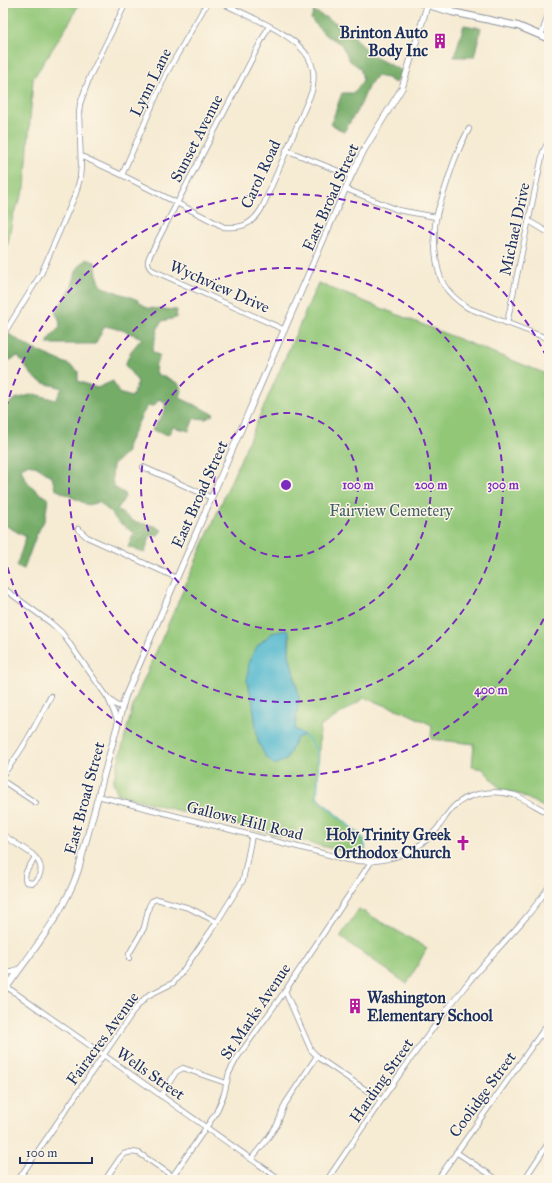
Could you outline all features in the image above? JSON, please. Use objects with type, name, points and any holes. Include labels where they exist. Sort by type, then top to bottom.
[{"type":"main road","points":[[427,4],[452,12],[512,25],[549,39]]},
{"type":"street","points":[[3,335],[41,274],[76,192],[80,178],[81,156],[78,113],[81,100],[90,76],[126,3]]},
{"type":"street","name":"Lynn Lane","points":[[122,175],[166,74],[207,3]]},
{"type":"street","name":"Carol Road","points":[[81,156],[122,175],[224,227],[231,228],[244,225],[258,215],[312,90],[314,74],[311,62],[301,49],[281,32],[222,3]]},
{"type":"street","points":[[448,3],[452,12]]},
{"type":"street","name":"East Broad Street","points":[[3,993],[5,987],[48,929],[63,906],[72,888],[78,871],[122,707],[351,176],[364,150],[402,88],[427,4]]},
{"type":"street","points":[[541,36],[549,12]]},
{"type":"street","name":"Sunset Avenue","points":[[148,262],[150,255],[269,26]]},
{"type":"street","points":[[469,130],[453,163],[436,217],[435,236],[437,262],[441,278],[445,286],[458,301],[468,308],[549,339]]},
{"type":"street","name":"Michael Drive","points":[[507,324],[544,152],[549,140]]},
{"type":"street","points":[[286,150],[351,176]]},
{"type":"street","points":[[346,189],[398,210],[436,217]]},
{"type":"street","points":[[529,221],[549,233]]},
{"type":"street","name":"Wychview Drive","points":[[148,262],[149,267],[152,270],[285,330]]},
{"type":"street","points":[[143,467],[212,498]]},
{"type":"street","points":[[78,529],[87,537],[177,578]]},
{"type":"street","points":[[3,588],[51,622],[62,633],[108,698],[118,722]]},
{"type":"street","points":[[3,774],[28,738],[52,696]]},
{"type":"street","points":[[108,698],[116,705],[122,707]]},
{"type":"street","points":[[3,782],[36,803]]},
{"type":"street","name":"Gallows Hill Road","points":[[98,796],[349,860],[371,862],[392,858],[415,848],[430,837],[458,802],[473,795],[499,793],[514,795],[549,813]]},
{"type":"street","points":[[3,835],[36,857],[41,869],[41,874],[33,883],[26,882],[24,877],[26,871],[36,857]]},
{"type":"street","name":"Fairacres Avenue","points":[[18,1180],[135,1009],[147,996],[173,983],[216,922],[243,880],[252,835]]},
{"type":"street","name":"St Marks Avenue","points":[[172,1178],[216,1114],[221,1104],[229,1073],[237,1058],[285,991],[371,862]]},
{"type":"street","name":"Harding Street","points":[[327,1180],[381,1100],[463,988],[536,904],[549,886]]},
{"type":"street","points":[[129,958],[129,954],[144,928],[149,906],[152,900],[157,899],[189,908],[216,922]]},
{"type":"street","points":[[3,973],[13,972],[20,968]]},
{"type":"street","name":"Wells Street","points":[[3,982],[5,987],[281,1180]]},
{"type":"street","points":[[285,991],[311,1050],[317,1056],[381,1100]]},
{"type":"street","name":"Coolidge Street","points":[[437,1180],[549,1022]]},
{"type":"street","points":[[541,1035],[549,1040]]},
{"type":"street","points":[[251,1159],[277,1125],[285,1104],[317,1056]]},
{"type":"street","points":[[161,1096],[176,1072],[183,1068],[226,1083]]},
{"type":"street","points":[[524,1180],[549,1142]]},
{"type":"street","points":[[105,1180],[120,1158],[124,1154],[131,1152],[139,1153],[172,1178],[178,1180]]},
{"type":"street","points":[[456,1152],[498,1180]]},
{"type":"green space","points":[[3,3],[79,3],[71,20],[33,79],[25,188],[13,216],[8,243],[3,253]]},
{"type":"green space","points":[[314,11],[338,24],[354,36],[371,55],[404,72],[395,83],[387,78],[376,76],[368,87],[361,104],[344,132],[331,124],[342,93],[354,93],[363,80],[360,68],[350,61],[341,44],[325,35],[311,19]]},
{"type":"green space","points":[[464,25],[481,28],[474,57],[454,57]]},
{"type":"green space","points":[[86,259],[95,262],[101,286],[136,299],[147,308],[177,310],[176,318],[162,321],[158,328],[152,351],[160,356],[155,366],[157,374],[178,383],[182,390],[180,398],[214,414],[206,419],[194,418],[189,431],[173,427],[168,435],[152,430],[165,411],[165,402],[159,399],[154,406],[148,406],[129,443],[127,452],[113,465],[112,479],[114,487],[124,493],[125,497],[117,510],[135,522],[155,526],[162,530],[158,535],[150,536],[145,553],[128,547],[134,533],[117,521],[99,502],[88,505],[55,489],[52,477],[37,467],[29,464],[21,468],[28,482],[35,490],[48,499],[45,519],[36,536],[24,569],[16,567],[26,537],[3,524],[3,408],[15,399],[34,394],[56,400],[62,388],[41,382],[35,378],[18,356],[6,362],[3,368],[3,340],[7,333],[33,349],[70,365],[78,371],[78,381],[97,388],[113,381],[119,393],[132,397],[138,382],[125,365],[131,351],[142,338],[122,330],[105,326],[95,344],[47,344],[51,336],[60,327],[59,319],[55,312],[71,289],[77,269]]},
{"type":"green space","name":"Fairview Cemetery","points":[[318,283],[549,375],[549,810],[521,795],[501,790],[483,769],[472,767],[474,744],[431,739],[432,725],[402,711],[364,698],[320,727],[317,797],[364,839],[366,857],[183,812],[118,794],[113,782],[134,702]],"holes":[[[286,630],[290,636],[289,654],[299,696],[295,729],[303,735],[297,738],[286,760],[252,698],[247,681],[283,631]]]},
{"type":"green space","points":[[359,909],[427,948],[407,984],[340,937]]},
{"type":"water","points":[[286,630],[289,631],[289,654],[299,696],[295,729],[304,735],[297,738],[286,760],[274,765],[265,756],[258,742],[252,698],[247,681],[249,661],[258,645],[272,633]]},
{"type":"waterway","points":[[304,735],[315,748],[317,756],[319,773],[317,798],[364,839],[366,857]]},
{"type":"place","name":"Brinton Auto Body Inc","points":[[440,41]]},
{"type":"place","name":"Holy Trinity Greek Orthodox Church","points":[[463,843]]},
{"type":"place","name":"Washington Elementary School","points":[[355,1006]]}]
